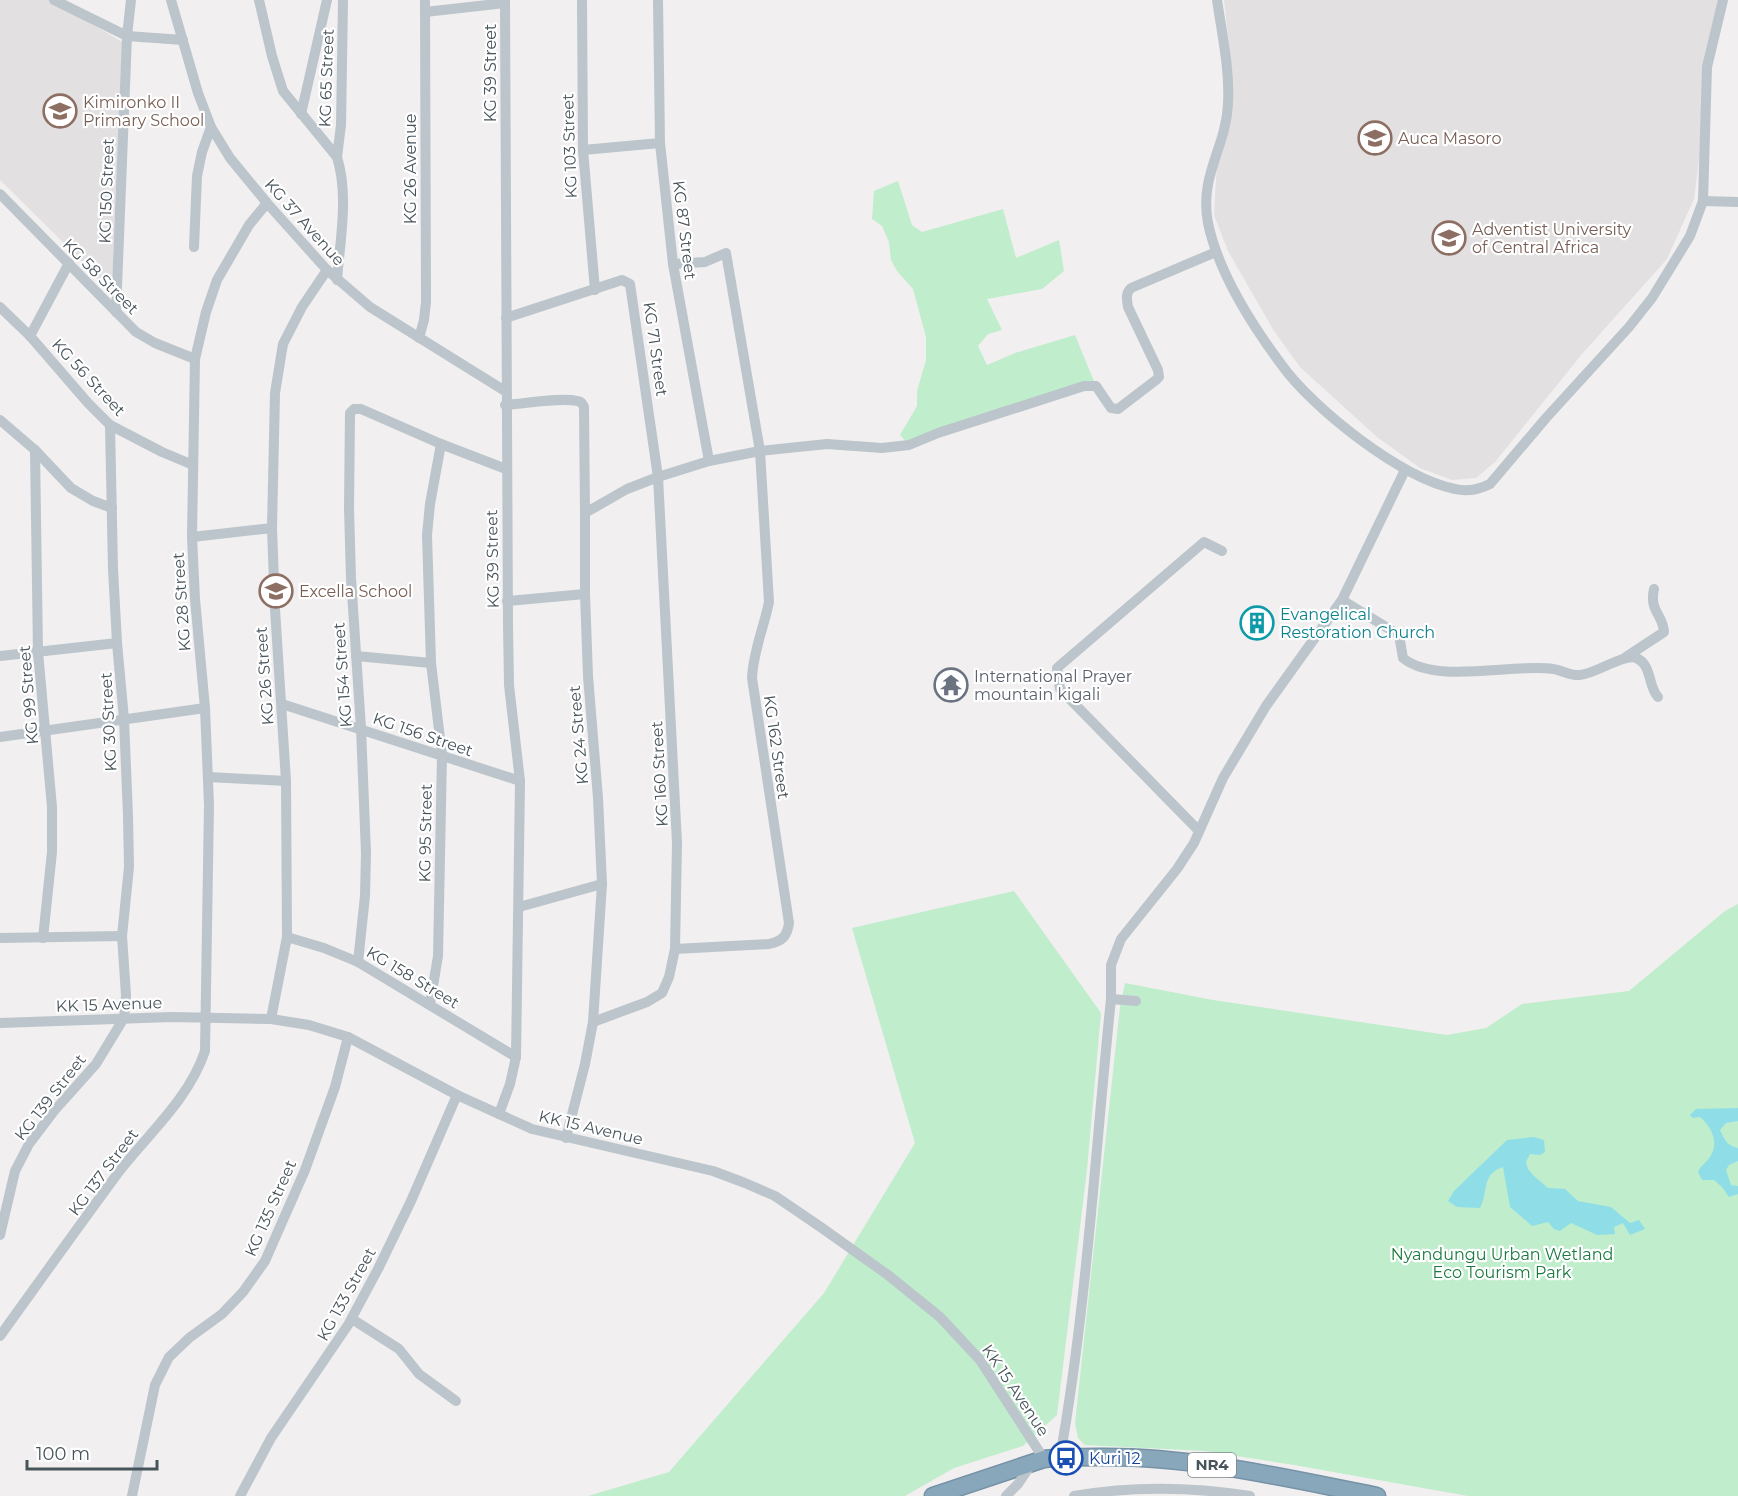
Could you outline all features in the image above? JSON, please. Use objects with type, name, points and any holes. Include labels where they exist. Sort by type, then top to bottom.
[{"type":"highway","name":"NR4","points":[[933,1496],[1046,1460],[1123,1457],[1189,1462],[1243,1470],[1377,1496]]},
{"type":"street","name":"KG 150 Street","points":[[116,312],[127,36],[131,0]]},
{"type":"street","name":"KG 37 Avenue","points":[[171,0],[198,93],[211,127],[230,158],[267,203],[327,270],[370,307],[505,391]]},
{"type":"street","points":[[259,0],[277,76],[283,91],[337,158],[343,181],[337,280]]},
{"type":"street","points":[[301,114],[327,0]]},
{"type":"street","name":"KG 65 Street","points":[[337,158],[341,125],[343,0]]},
{"type":"street","name":"KG 26 Avenue","points":[[419,338],[426,302],[425,0]]},
{"type":"street","name":"KG 103 Street","points":[[582,0],[583,150],[595,290]]},
{"type":"street","name":"KG 87 Street","points":[[658,0],[660,143],[673,264],[710,461]]},
{"type":"street","points":[[1217,0],[1228,104],[1225,122],[1208,178],[1206,198],[1208,222],[1216,252],[1253,321],[1281,365],[1314,401],[1342,426],[1405,470],[1456,489],[1480,489],[1490,484],[1553,409],[1629,327],[1652,298],[1690,236],[1703,201],[1707,67],[1710,47],[1724,0]]},
{"type":"street","points":[[425,12],[505,1]]},
{"type":"street","name":"KG 39 Street","points":[[499,1114],[510,1084],[516,1057],[520,781],[509,685],[507,601],[505,1]]},
{"type":"street","points":[[59,2],[127,36],[183,40]]},
{"type":"street","points":[[194,248],[197,176],[211,127]]},
{"type":"street","points":[[583,150],[660,143]]},
{"type":"street","name":"KG 58 Street","points":[[0,194],[136,332],[155,344],[195,359]]},
{"type":"street","points":[[1703,201],[1738,202]]},
{"type":"street","name":"KG 28 Street","points":[[206,1017],[208,777],[192,537],[195,359],[206,312],[217,280],[249,225],[267,203]]},
{"type":"street","points":[[585,513],[627,489],[710,461],[760,451],[827,444],[882,448],[909,445],[938,433],[1084,386],[1096,386],[1111,408],[1118,409],[1159,377],[1158,370],[1128,307],[1127,291],[1216,252]]},
{"type":"street","name":"KG 162 Street","points":[[673,264],[705,262],[726,254],[760,451],[769,602],[753,662],[752,678],[789,923],[787,933],[780,941],[769,944],[675,949]]},
{"type":"street","name":"KG 56 Street","points":[[30,336],[69,263]]},
{"type":"street","name":"KG 26 Street","points":[[271,1019],[287,937],[286,781],[274,609],[272,528],[275,393],[280,354],[298,314],[327,270]]},
{"type":"street","name":"KG 71 Street","points":[[506,318],[622,280],[630,284],[658,477]]},
{"type":"street","name":"KG 56 Street","points":[[0,307],[30,336],[110,425],[193,465]]},
{"type":"street","name":"KG 24 Street","points":[[505,405],[579,401],[584,407],[585,594],[602,884],[593,1022],[566,1138]]},
{"type":"street","name":"KG 154 Street","points":[[358,962],[365,896],[366,853],[349,508],[350,413],[354,409],[361,409],[506,469]]},
{"type":"street","points":[[0,420],[35,450],[71,488],[93,501],[112,508]]},
{"type":"street","name":"KG 30 Street","points":[[110,425],[117,643],[124,718],[129,867],[122,936],[126,995],[124,1017]]},
{"type":"street","name":"KG 95 Street","points":[[430,1004],[438,956],[442,755],[432,663],[427,535],[441,444]]},
{"type":"street","name":"KG 99 Street","points":[[35,450],[38,652],[52,807],[52,852],[43,938]]},
{"type":"street","points":[[1006,1496],[1046,1460],[1068,1410],[1111,999],[1111,965],[1121,939],[1177,869],[1199,831],[1223,778],[1266,706],[1342,600],[1405,470]]},
{"type":"street","name":"KG 160 Street","points":[[593,1022],[647,1002],[662,993],[669,977],[675,949],[677,843],[658,477]]},
{"type":"street","points":[[192,537],[272,528]]},
{"type":"street","points":[[1199,831],[1060,689],[1057,668],[1204,542],[1222,551]]},
{"type":"street","points":[[1342,600],[1399,635],[1403,658],[1424,668],[1483,672],[1554,669],[1578,675],[1599,671],[1669,631],[1653,608],[1654,589]]},
{"type":"street","points":[[507,601],[585,594]]},
{"type":"street","points":[[0,656],[117,643]]},
{"type":"street","points":[[1641,661],[1642,650],[1647,643]]},
{"type":"street","points":[[356,656],[432,663]]},
{"type":"street","points":[[1626,657],[1635,657],[1641,661],[1648,671],[1654,693],[1658,697]]},
{"type":"street","name":"KG 156 Street","points":[[282,704],[520,781]]},
{"type":"street","points":[[0,737],[205,708]]},
{"type":"street","points":[[208,777],[286,781]]},
{"type":"street","points":[[519,907],[602,884]]},
{"type":"street","points":[[0,938],[122,936]]},
{"type":"street","name":"KG 158 Street","points":[[287,937],[324,948],[358,962],[516,1057]]},
{"type":"street","points":[[1111,999],[1136,1001]]},
{"type":"street","name":"KK 15 Avenue","points":[[0,1023],[124,1017],[206,1017],[271,1019],[309,1025],[348,1037],[457,1095],[532,1129],[713,1171],[745,1183],[775,1196],[822,1228],[888,1275],[940,1317],[962,1338],[980,1360],[1046,1460]]},
{"type":"street","name":"KG 139 Street","points":[[0,1235],[15,1171],[29,1144],[54,1111],[96,1064],[124,1017]]},
{"type":"street","name":"KG 137 Street","points":[[0,1336],[119,1172],[184,1093],[198,1071],[205,1051],[206,1017]]},
{"type":"street","name":"KG 135 Street","points":[[132,1496],[155,1385],[169,1357],[189,1338],[222,1314],[243,1292],[265,1261],[305,1170],[335,1087],[348,1037]]},
{"type":"street","name":"KG 133 Street","points":[[240,1496],[271,1438],[352,1319],[411,1201],[457,1095]]},
{"type":"street","points":[[352,1319],[399,1349],[419,1374],[456,1401]]},
{"type":"street","points":[[1074,1496],[1138,1490],[1185,1490],[1250,1496]]},
{"type":"shaded area","name":"Kimironko II Primary School","points":[[0,0],[52,0],[122,42],[112,285],[107,290],[71,250],[0,180]]},
{"type":"shaded area","name":"Adventist University of Central Africa","points":[[1224,0],[1719,0],[1694,199],[1667,259],[1582,354],[1495,462],[1476,478],[1452,480],[1420,468],[1377,437],[1300,367],[1274,331],[1228,251],[1214,215],[1217,161],[1232,114],[1233,80]]},
{"type":"green space","points":[[898,181],[912,225],[922,232],[1003,209],[1016,258],[1059,240],[1064,271],[1042,289],[987,299],[1002,330],[988,334],[978,346],[987,365],[1015,353],[1075,335],[1096,386],[909,445],[900,435],[917,406],[917,391],[926,360],[926,337],[913,289],[897,271],[891,260],[889,242],[882,226],[872,219],[874,191]]},
{"type":"green space","points":[[1014,891],[1101,1013],[1087,1170],[1057,1415],[1023,1446],[954,1468],[905,1496],[588,1496],[669,1472],[824,1293],[915,1143],[852,928]]},
{"type":"green space","name":"Nyandungu Urban Wetland Eco Tourism Park","points":[[1738,904],[1738,1496],[1468,1496],[1205,1451],[1085,1445],[1078,1438],[1075,1423],[1120,1007],[1125,983],[1213,1000],[1447,1035],[1486,1028],[1522,1004],[1629,991],[1725,911]]},
{"type":"water","points":[[1738,1108],[1738,1121],[1726,1123],[1720,1130],[1729,1144],[1738,1148],[1738,1161],[1729,1165],[1726,1170],[1731,1185],[1738,1186],[1738,1194],[1729,1197],[1714,1180],[1702,1180],[1698,1172],[1713,1152],[1714,1141],[1711,1130],[1704,1121],[1700,1117],[1693,1118],[1690,1115],[1696,1109]]},
{"type":"water","points":[[1534,1137],[1544,1140],[1545,1152],[1540,1155],[1530,1154],[1526,1162],[1528,1169],[1548,1188],[1565,1189],[1578,1201],[1611,1207],[1630,1223],[1639,1220],[1645,1229],[1630,1235],[1623,1223],[1614,1227],[1615,1234],[1597,1235],[1571,1223],[1560,1231],[1554,1229],[1548,1222],[1532,1226],[1510,1207],[1503,1167],[1491,1174],[1488,1179],[1480,1208],[1457,1207],[1448,1201],[1454,1191],[1507,1140]]},
{"type":"place","name":"Kimironko II Primary School","points":[[60,111]]},
{"type":"place","name":"Auca Masoro","points":[[1375,138]]},
{"type":"place","name":"Adventist University of Central Africa","points":[[1449,238]]},
{"type":"place","name":"Excella School","points":[[276,591]]},
{"type":"place","name":"Evangelical Restoration Church","points":[[1257,623]]},
{"type":"place","name":"International Prayer mountain kigali","points":[[951,685]]},
{"type":"place","name":"Kuri 12","points":[[1066,1458]]}]
